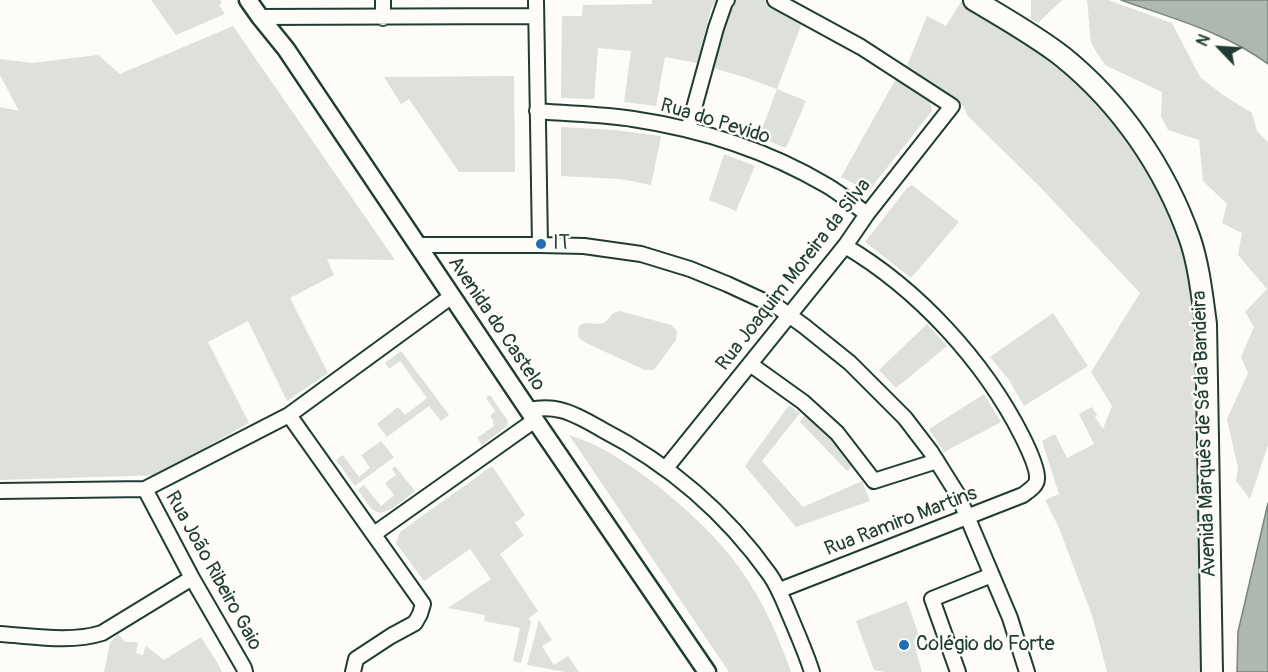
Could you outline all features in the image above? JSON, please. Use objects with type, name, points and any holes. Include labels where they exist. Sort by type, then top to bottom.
[{"type":"main road","name":"Avenida Marquês de Sá da Bandeira","points":[[974,0],[1061,56],[1090,81],[1125,119],[1171,193],[1190,240],[1201,284],[1206,324],[1212,672]]},
{"type":"street","name":"Avenida do Castelo","points":[[248,0],[286,49],[531,415],[707,672]]},
{"type":"street","points":[[383,0],[383,18]]},
{"type":"street","points":[[536,0],[540,245]]},
{"type":"street","points":[[688,130],[716,27],[727,0]]},
{"type":"street","name":"Rua Joaquim Moreira da Silva","points":[[666,468],[750,364],[784,312],[845,246],[867,214],[952,106],[861,47],[775,0]]},
{"type":"street","points":[[260,17],[536,16]]},
{"type":"street","name":"Rua do Pevido","points":[[537,111],[632,118],[688,130],[737,144],[789,166],[827,186],[867,214]]},
{"type":"street","points":[[418,245],[584,246],[641,254],[690,269],[727,284],[784,312],[850,363],[905,418],[937,461],[958,495],[1010,618],[1028,672]]},
{"type":"street","name":"Rua Ramiro Martins","points":[[780,590],[1023,495],[1035,485],[1038,478],[1031,455],[1010,412],[948,329],[904,288],[845,246]]},
{"type":"street","points":[[0,491],[145,489],[289,415],[452,296]]},
{"type":"street","points":[[750,364],[803,402],[837,433],[874,481],[937,461]]},
{"type":"street","points":[[374,534],[531,415],[545,408],[561,410],[611,434],[666,468],[722,517],[780,590],[812,672]]},
{"type":"street","points":[[289,415],[423,604],[415,623],[356,659],[353,672]]},
{"type":"street","name":"Rua João Ribeiro Gaio","points":[[145,489],[192,578],[249,671]]},
{"type":"street","points":[[958,672],[932,599],[992,575]]},
{"type":"street","points":[[0,634],[90,637],[102,633],[192,578]]},
{"type":"shaded area","points":[[151,0],[220,0],[222,3],[219,5],[225,14],[176,35]]},
{"type":"shaded area","points":[[652,0],[717,0],[711,9],[697,63],[665,57],[656,106],[624,102],[631,51],[598,48],[594,99],[561,98],[562,16],[582,16],[583,5],[652,4]]},
{"type":"shaded area","points":[[736,0],[765,0],[803,20],[777,89],[710,67],[729,6]]},
{"type":"shaded area","points":[[962,0],[1085,85],[1118,122],[1164,196],[1184,246],[1198,323],[1203,672],[1107,672],[1093,618],[1059,528],[1045,500],[1059,494],[1042,441],[1055,434],[1067,458],[1094,444],[1079,414],[1092,407],[1103,429],[1112,406],[1091,372],[1140,293],[1041,188],[967,115],[964,107],[907,66],[927,16],[946,26]]},
{"type":"shaded area","points":[[1031,0],[1062,0],[1038,23],[1031,19]]},
{"type":"shaded area","points":[[1087,0],[1108,0],[1172,23],[1200,77],[1252,113],[1257,131],[1268,142],[1268,445],[1250,499],[1236,481],[1238,468],[1227,419],[1248,373],[1241,357],[1254,327],[1245,312],[1267,289],[1238,255],[1242,233],[1222,223],[1227,204],[1203,181],[1199,140],[1168,130],[1161,116],[1162,92],[1105,65],[1091,43]]},
{"type":"shaded area","points":[[1121,0],[1268,0],[1268,64],[1216,34]]},
{"type":"shaded area","points":[[233,26],[395,260],[327,259],[334,275],[290,298],[328,373],[287,401],[248,321],[208,342],[249,423],[162,475],[0,480],[0,107],[19,111],[0,75],[0,59],[32,63],[98,55],[120,74]]},
{"type":"shaded area","points":[[514,76],[515,172],[459,172],[409,99],[401,104],[384,77]]},
{"type":"shaded area","points":[[897,77],[930,100],[932,111],[870,189],[862,188],[841,177]]},
{"type":"shaded area","points":[[777,89],[806,101],[786,148],[759,137]]},
{"type":"shaded area","points":[[561,127],[661,136],[651,185],[621,179],[561,176]]},
{"type":"shaded area","points":[[724,154],[755,166],[736,211],[709,200]]},
{"type":"shaded area","points":[[912,185],[959,222],[911,278],[865,242],[907,188]]},
{"type":"shaded area","points":[[620,311],[671,325],[677,331],[676,340],[654,370],[645,370],[579,338],[578,330],[583,324],[601,324],[612,314]]},
{"type":"shaded area","points":[[1053,313],[1088,366],[1024,406],[1009,380],[990,357]]},
{"type":"shaded area","points":[[927,324],[947,346],[896,388],[879,370]]},
{"type":"shaded area","points":[[401,351],[449,415],[441,421],[429,406],[387,437],[377,424],[398,407],[405,415],[427,398],[400,361],[389,369],[385,363]]},
{"type":"shaded area","points":[[984,394],[1001,422],[944,452],[929,429]]},
{"type":"shaded area","points":[[490,395],[508,421],[507,426],[482,445],[477,438],[494,426],[490,416],[495,411],[486,398]]},
{"type":"shaded area","points":[[789,405],[800,413],[762,461],[803,507],[862,481],[870,501],[796,527],[745,466]]},
{"type":"shaded area","points":[[806,414],[854,465],[847,471],[800,422]]},
{"type":"shaded area","points":[[569,435],[595,445],[635,469],[676,501],[714,537],[730,555],[758,596],[791,672],[729,672]]},
{"type":"shaded area","points":[[381,441],[394,457],[355,486],[336,460],[343,455],[359,477],[370,468],[361,455]]},
{"type":"shaded area","points":[[395,466],[415,491],[391,509],[377,512],[358,490],[364,485],[381,506],[394,495],[385,483],[396,475],[392,469]]},
{"type":"shaded area","points":[[492,466],[525,515],[515,523],[524,535],[500,554],[538,611],[529,618],[531,622],[521,663],[513,661],[520,628],[484,621],[485,615],[448,608],[491,579],[470,549],[424,581],[396,543],[400,532]]},
{"type":"shaded area","points":[[1268,503],[1268,672],[1237,672],[1238,632]]},
{"type":"shaded area","name":"Colégio do Forte","points":[[907,601],[922,644],[915,647],[922,672],[874,670],[856,621]]},
{"type":"shaded area","points":[[539,620],[552,640],[542,646],[554,665],[568,656],[579,672],[565,672],[527,665]]},
{"type":"shaded area","points":[[118,634],[125,642],[138,642],[136,653],[143,655],[146,646],[164,660],[201,637],[222,672],[104,672],[110,643]]},
{"type":"place","name":"IT","points":[[541,244]]},
{"type":"place","name":"Colégio do Forte","points":[[904,645]]}]
